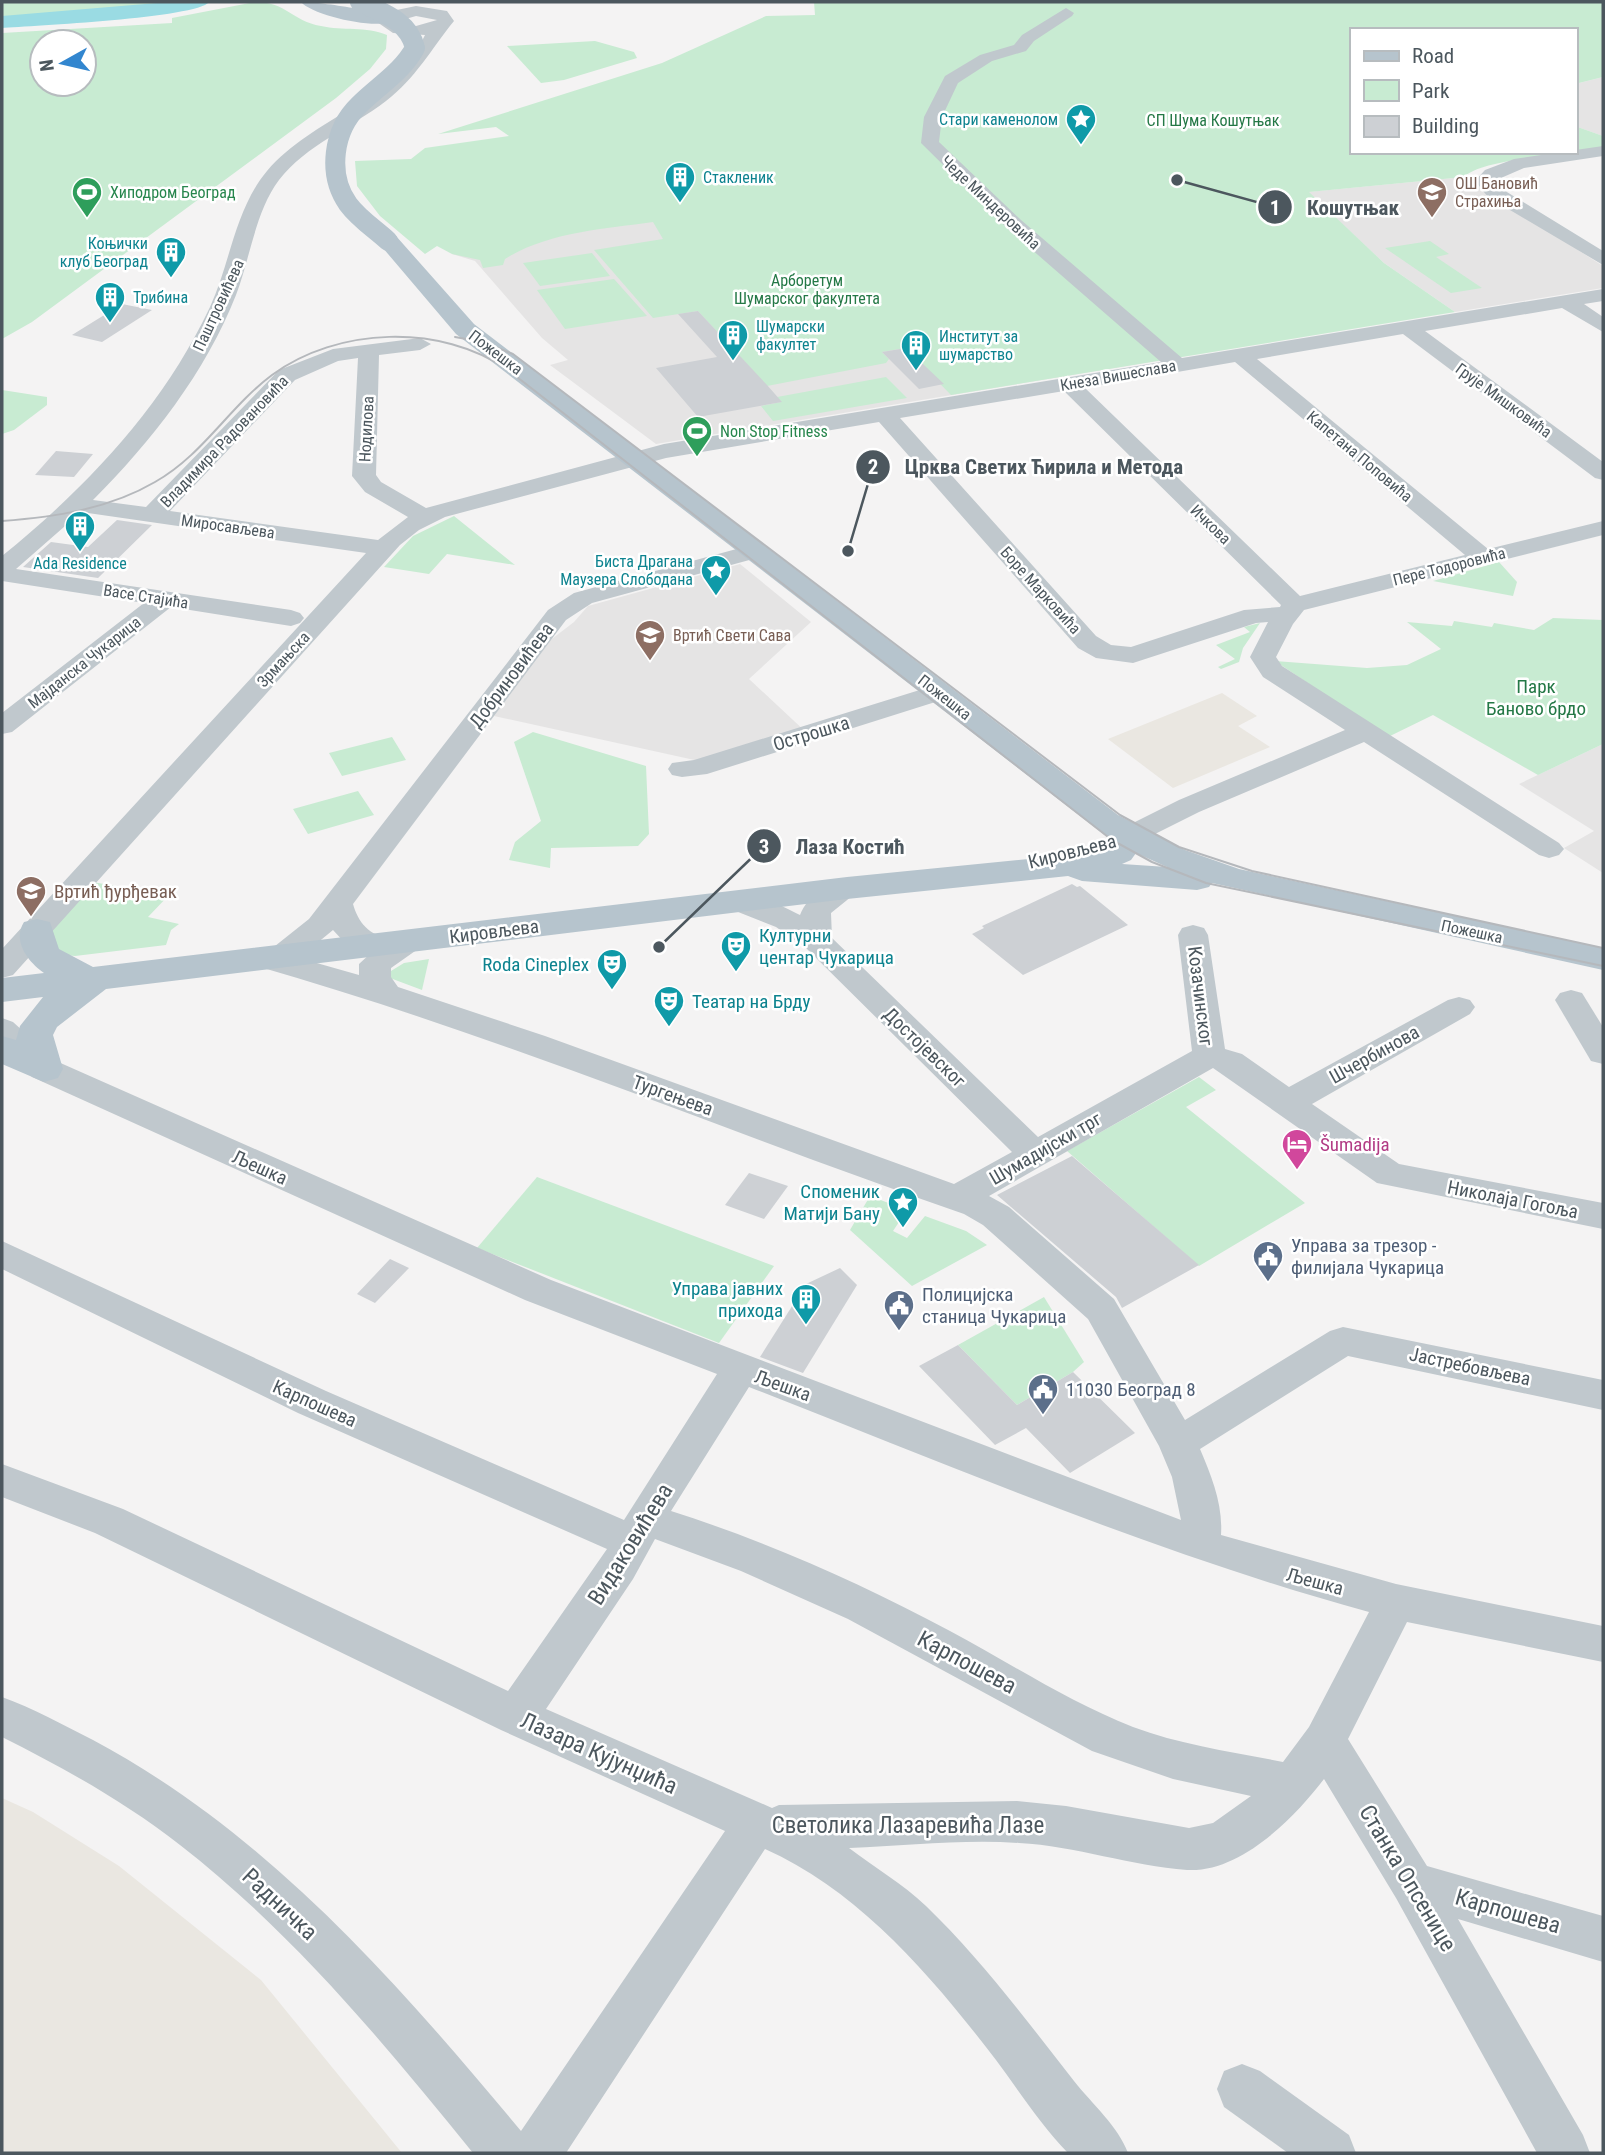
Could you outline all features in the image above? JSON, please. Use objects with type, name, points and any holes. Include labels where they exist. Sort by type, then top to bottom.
[{"type":"main road","name":"Пожешка","points":[[360,2],[400,21],[415,41],[414,51],[407,64],[347,119],[337,145],[339,181],[346,201],[388,241],[465,329],[1129,836],[1192,867],[1246,882],[1603,960]]},
{"type":"main road","points":[[312,4],[342,15],[384,10],[412,11]]},
{"type":"main road","name":"Кировљева","points":[[2,990],[985,872],[1059,869],[1113,858],[1124,847],[1129,836]]},
{"type":"main road","name":"Кировљева","points":[[985,872],[1129,836]]},
{"type":"main road","points":[[1059,869],[1246,882]]},
{"type":"main road","points":[[37,930],[37,945],[54,964],[98,978]]},
{"type":"main road","points":[[44,1069],[34,1035],[41,1019],[53,1006],[98,978]]},
{"type":"main road","points":[[2,1048],[44,1069]]},
{"type":"street","points":[[384,10],[386,24],[423,36],[427,48]]},
{"type":"street","points":[[407,30],[438,26],[446,21],[443,15],[412,11]]},
{"type":"street","name":"Чеде Миндеровића","points":[[1066,13],[1028,38],[1020,48],[986,58],[951,80],[933,117],[930,143],[1014,224],[1177,365]]},
{"type":"street","name":"Паштровићева","points":[[2,568],[121,458],[195,355],[236,272],[267,184],[302,146],[351,117],[391,87],[427,48],[438,26]]},
{"type":"street","points":[[318,135],[326,142],[333,196]]},
{"type":"street","points":[[1603,151],[1510,167],[1489,174],[1484,181],[1495,193],[1603,259]]},
{"type":"street","name":"Кнеза Вишеслава","points":[[634,457],[1603,295]]},
{"type":"street","points":[[1566,301],[1603,326]]},
{"type":"street","name":"Грује Мишковића","points":[[1405,326],[1603,473]]},
{"type":"street","name":"Владимира Радовановића","points":[[152,515],[287,375],[332,355],[420,344]]},
{"type":"street","name":"Нодилова","points":[[369,349],[364,475],[373,487],[425,517]]},
{"type":"street","name":"Капетана Поповића","points":[[1238,354],[1482,558]]},
{"type":"street","name":"Ичкова","points":[[1069,384],[1290,610]]},
{"type":"street","name":"Боре Марковића","points":[[884,414],[1062,616],[1095,647],[1120,655],[1133,655],[1253,615],[1290,610]]},
{"type":"street","name":"Зрмањска","points":[[2,968],[399,533],[425,517],[634,457]]},
{"type":"street","name":"Миросављева","points":[[73,504],[383,548]]},
{"type":"street","name":"Пере Тодоровића","points":[[1290,610],[1603,528]]},
{"type":"street","name":"Добриновићева","points":[[273,957],[320,926],[557,615],[583,598],[755,551]]},
{"type":"street","name":"Васе Стајића","points":[[2,574],[291,618]]},
{"type":"street","name":"Мајданска Чукарица","points":[[2,726],[166,599]]},
{"type":"street","points":[[1290,610],[1264,653],[1266,665],[1365,732],[1549,849]]},
{"type":"street","name":"Острошка","points":[[682,769],[697,768],[939,692]]},
{"type":"street","points":[[1129,836],[1189,806],[1365,732]]},
{"type":"street","points":[[817,941],[812,923],[815,911],[825,901],[847,888]]},
{"type":"street","name":"Достојевског","points":[[739,901],[787,920],[817,941],[1034,1153]]},
{"type":"street","points":[[337,902],[343,925],[349,934],[394,943]]},
{"type":"street","name":"Козачинског","points":[[1193,935],[1209,1056]]},
{"type":"street","points":[[387,995],[375,978],[375,964],[394,943]]},
{"type":"street","name":"Тургењева","points":[[273,957],[957,1198]]},
{"type":"street","points":[[1572,1000],[1603,1053]]},
{"type":"street","name":"Шчербинова","points":[[1289,1102],[1459,1007]]},
{"type":"street","name":"Љешка","points":[[2,1029],[44,1069],[467,1260],[740,1370],[1200,1545],[1266,1567],[1396,1602],[1603,1644]]},
{"type":"street","points":[[1209,1056],[1230,1062],[1289,1102]]},
{"type":"street","name":"Шумадијски трг","points":[[957,1198],[1209,1056]]},
{"type":"street","name":"Николаја Гогоља","points":[[1289,1102],[1380,1170],[1422,1181],[1603,1216]]},
{"type":"street","name":"Шумадијски трг","points":[[957,1198],[996,1216],[1100,1308],[1178,1443],[1198,1497],[1203,1531],[1200,1545]]},
{"type":"street","name":"Карпошева","points":[[2,1254],[312,1402],[639,1530],[708,1538],[819,1585],[1078,1722],[1133,1747],[1176,1759],[1294,1783]]},
{"type":"street","name":"Јастребовљева","points":[[1178,1443],[1337,1343],[1351,1341],[1603,1395]]},
{"type":"street","name":"Видаковићева","points":[[516,1716],[639,1530],[740,1370]]},
{"type":"street","name":"Лазара Кујунџића","points":[[2,1479],[109,1521],[516,1716],[813,1848],[833,1860],[907,1920],[964,1982],[1079,2128],[1103,2153]]},
{"type":"street","points":[[1325,1741],[1396,1602]]},
{"type":"street","name":"Радничка","points":[[2,1716],[53,1741],[153,1802],[217,1846],[257,1880],[300,1920],[363,1987],[506,2153]]},
{"type":"street","name":"Светолика Лазаревића Лазе","points":[[536,2153],[756,1824],[858,1829],[993,1821],[1054,1826],[1188,1849],[1208,1848],[1239,1833],[1294,1783],[1325,1741]]},
{"type":"street","name":"Станка Опсенице","points":[[1325,1741],[1412,1883],[1564,2153]]},
{"type":"street","name":"Карпошева","points":[[1412,1883],[1603,1939]]},
{"type":"street","points":[[1242,2089],[1331,2153]]},
{"type":"shaded area","points":[[1603,77],[1603,136],[1577,127],[1577,84]]},
{"type":"shaded area","points":[[481,168],[1162,360],[656,444],[550,365],[568,360],[542,338],[475,261],[452,254]]},
{"type":"shaded area","name":"ОШ Бановић Страхиња","points":[[1464,177],[1603,266],[1603,288],[1455,312],[1384,263],[1308,192]]},
{"type":"shaded area","name":"Вртић Свети Сава","points":[[740,564],[811,622],[749,679],[808,734],[699,761],[494,716],[544,645],[574,622],[588,606]]},
{"type":"shaded area","points":[[1222,693],[1257,716],[1238,726],[1270,747],[1173,788],[1108,739]]},
{"type":"shaded area","points":[[1603,744],[1603,873],[1564,848],[1594,831],[1519,784]]},
{"type":"shaded area","points":[[2,1798],[33,1812],[119,1866],[261,1980],[402,2153],[2,2153]]},
{"type":"green space","points":[[2,2],[191,2],[176,6],[2,20]]},
{"type":"green space","name":"Хиподром Београд","points":[[255,2],[266,3],[282,8],[311,24],[387,35],[386,49],[370,69],[336,98],[32,322],[2,339],[2,33],[28,31],[28,98],[98,98],[98,28],[87,28],[172,23],[172,18]]},
{"type":"green space","points":[[814,2],[1603,2],[1603,77],[1577,84],[1577,28],[1350,28],[1350,154],[1555,154],[1498,163],[1472,171],[1464,177],[1309,192],[1384,263],[1455,312],[951,395],[905,348],[882,352],[889,359],[886,363],[767,386],[698,311],[653,318],[594,250],[663,239],[653,222],[558,237],[522,250],[505,259],[503,265],[483,268],[480,260],[452,254],[437,246],[425,254],[380,216],[357,186],[355,161],[411,159],[425,148],[509,136],[496,127],[438,134],[662,63],[766,16],[815,15]]},
{"type":"green space","points":[[595,41],[634,52],[637,58],[564,80],[541,83],[507,46]]},
{"type":"green space","points":[[1577,127],[1603,136],[1603,147],[1577,152]]},
{"type":"green space","points":[[1430,241],[1449,254],[1436,257],[1482,288],[1451,293],[1385,248]]},
{"type":"green space","points":[[592,253],[610,276],[540,286],[523,263]]},
{"type":"green space","points":[[614,279],[647,316],[565,329],[537,290]]},
{"type":"green space","points":[[886,377],[907,398],[773,421],[761,406],[781,402],[777,397]]},
{"type":"green space","points":[[2,390],[47,397],[47,405],[14,430],[2,434]]},
{"type":"green space","points":[[454,516],[515,565],[447,554],[429,574],[384,567],[413,536]]},
{"type":"green space","points":[[1499,562],[1517,582],[1513,596],[1433,581]]},
{"type":"green space","name":"Парк Баново брдо","points":[[1553,618],[1603,620],[1603,744],[1538,775],[1433,715],[1388,737],[1275,661],[1367,668],[1407,665],[1441,649],[1407,622],[1452,626],[1454,621],[1492,627],[1494,623],[1534,630]]},
{"type":"green space","points":[[1260,623],[1243,648],[1239,662],[1221,669],[1218,667],[1235,659],[1216,645],[1250,632],[1244,627]]},
{"type":"green space","points":[[533,732],[646,766],[649,834],[638,846],[551,848],[550,868],[509,860],[515,842],[541,821],[514,742]]},
{"type":"green space","points":[[392,737],[406,760],[342,776],[329,753]]},
{"type":"green space","points":[[358,791],[374,815],[308,834],[293,809]]},
{"type":"green space","points":[[93,882],[168,896],[148,917],[179,924],[171,930],[166,945],[75,956],[65,955],[55,948],[51,930]]},
{"type":"green space","points":[[429,959],[422,990],[390,978],[391,971],[404,963]]},
{"type":"green space","points":[[1199,1077],[1216,1090],[1186,1107],[1305,1203],[1199,1266],[1067,1151]]},
{"type":"green space","points":[[537,1177],[774,1266],[719,1343],[477,1248]]},
{"type":"green space","points":[[870,1196],[907,1210],[893,1231],[907,1238],[925,1216],[966,1231],[987,1245],[912,1286],[850,1230]]},
{"type":"green space","points":[[1044,1297],[1084,1362],[1073,1372],[1017,1405],[958,1345]]},
{"type":"building","name":"Трибина","points":[[122,304],[152,310],[102,342],[72,335]]},
{"type":"building","name":"Шумарски факултет","points":[[698,311],[782,402],[698,417],[656,368],[717,357],[678,314]]},
{"type":"building","name":"Институт за шумарство","points":[[906,348],[944,384],[919,389],[882,352]]},
{"type":"building","points":[[56,451],[93,454],[74,477],[35,475]]},
{"type":"building","name":"Ada Residence","points":[[117,520],[152,525],[98,578],[23,567],[51,542],[88,547]]},
{"type":"building","points":[[1072,884],[1080,886],[1128,925],[1023,975],[972,934],[984,928],[982,926]]},
{"type":"building","points":[[1072,1156],[1199,1265],[1122,1308],[1116,1297],[997,1195]]},
{"type":"building","points":[[749,1173],[788,1186],[764,1219],[725,1205]]},
{"type":"building","points":[[390,1259],[409,1268],[375,1303],[357,1294]]},
{"type":"building","name":"Управа јавних прихода","points":[[840,1268],[857,1285],[803,1373],[760,1357],[806,1284]]},
{"type":"building","name":"11030 Београд 8","points":[[958,1345],[1017,1405],[1073,1372],[1135,1433],[1070,1473],[1026,1428],[995,1445],[919,1366]]},
{"type":"waterway","points":[[2,22],[154,10],[200,2]]},
{"type":"tram line","points":[[2,521],[81,510],[119,499],[155,482],[202,445],[242,401],[272,375],[298,359],[327,347],[389,337],[421,338],[452,344],[481,355],[508,370],[1112,840],[1152,862],[1206,883],[1603,966]]},
{"type":"tram line","points":[[455,337],[483,342],[513,354],[1120,815],[1179,847],[1252,871],[1603,948]]},
{"type":"place","name":"Стари каменолом","points":[[1081,146]]},
{"type":"place","name":"Кошутњак","points":[[1177,180]]},
{"type":"place","name":"Стакленик","points":[[680,204]]},
{"type":"place","name":"Хиподром Београд","points":[[87,219]]},
{"type":"place","name":"ОШ Бановић Страхиња","points":[[1432,219]]},
{"type":"place","name":"Коњички клуб Београд","points":[[171,279]]},
{"type":"place","name":"Трибина","points":[[110,324]]},
{"type":"place","name":"Шумарски факултет","points":[[733,362]]},
{"type":"place","name":"Институт за шумарство","points":[[916,372]]},
{"type":"place","name":"Non Stop Fitness","points":[[697,458]]},
{"type":"place","name":"Црква Светих Ћирила и Метода","points":[[848,551]]},
{"type":"place","name":"Ada Residence","points":[[80,553]]},
{"type":"place","name":"Биста Драгана Маузера Слободана","points":[[716,597]]},
{"type":"place","name":"Вртић Свети Сава","points":[[650,662]]},
{"type":"place","name":"Вртић ђурђевак","points":[[31,918]]},
{"type":"place","name":"Лаза Костић","points":[[659,947]]},
{"type":"place","name":"Културни центар Чукарица","points":[[736,973]]},
{"type":"place","name":"Roda Cineplex","points":[[612,991]]},
{"type":"place","name":"Театар на Брду","points":[[669,1028]]},
{"type":"place","name":"Šumadija","points":[[1297,1171]]},
{"type":"place","name":"Споменик Матији Бану","points":[[903,1229]]},
{"type":"place","name":"Управа за трезор - филијала Чукарица","points":[[1268,1283]]},
{"type":"place","name":"Управа јавних прихода","points":[[806,1326]]},
{"type":"place","name":"Полицијска станица Чукарица","points":[[899,1332]]},
{"type":"place","name":"11030 Београд 8","points":[[1043,1416]]},
{"type":"park label","name":"СП Шума Кошутњак","points":[[1213,120]]},
{"type":"park label","name":"Арборетум Шумарског факултета","points":[[807,289]]}]
